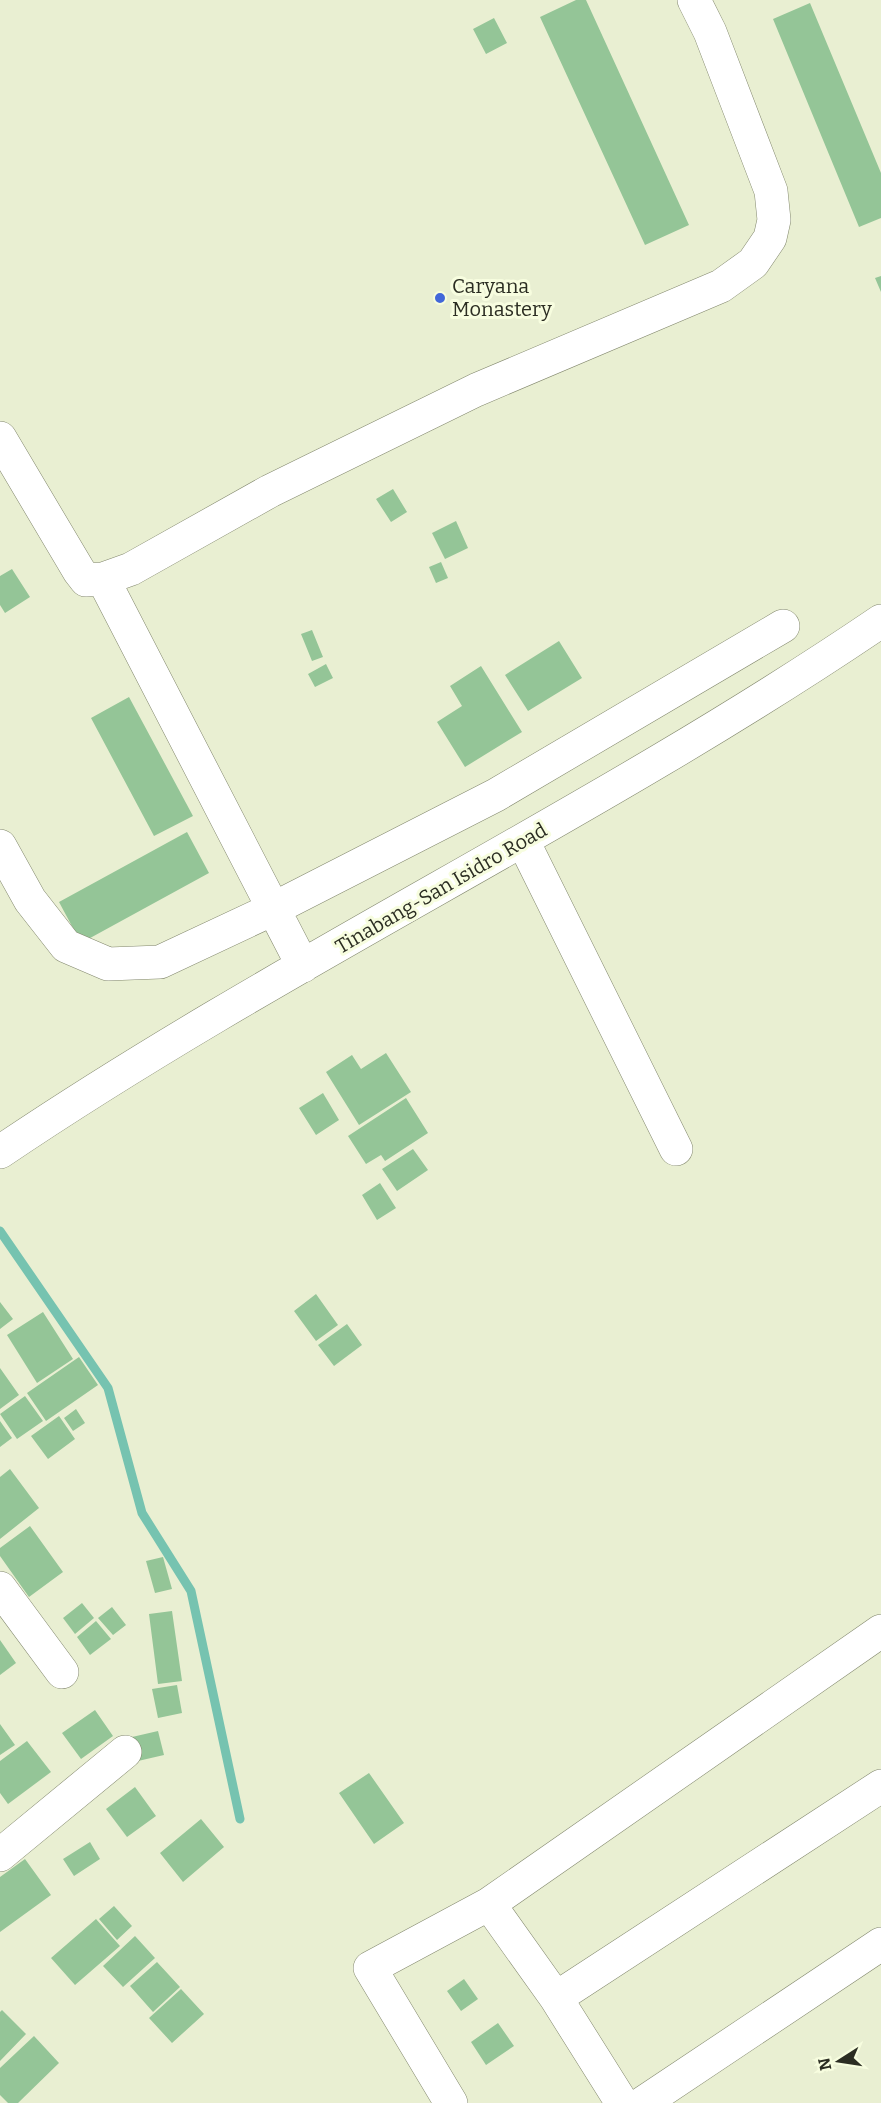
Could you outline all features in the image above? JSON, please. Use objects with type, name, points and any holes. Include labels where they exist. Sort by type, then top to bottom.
[{"type":"street","points":[[0,438],[79,572],[86,580],[104,579],[131,569],[270,491],[456,400],[721,286],[753,263],[770,238],[774,220],[771,191],[710,32],[694,0]]},
{"type":"street","points":[[104,579],[303,966]]},
{"type":"street","name":"Tinabang-San Isidro Road","points":[[0,1152],[67,1107],[303,966],[523,841],[804,671],[881,621]]},
{"type":"street","points":[[0,846],[30,900],[66,946],[108,964],[160,963],[275,908],[496,795],[783,626]]},
{"type":"street","points":[[523,841],[676,1149]]},
{"type":"street","points":[[0,1588],[62,1672]]},
{"type":"street","points":[[451,2103],[370,1968],[489,1904],[881,1631]]},
{"type":"street","points":[[0,1855],[125,1752]]},
{"type":"street","points":[[556,1998],[881,1786]]},
{"type":"street","points":[[489,1904],[556,1998],[622,2103]]},
{"type":"street","points":[[643,2103],[881,1944]]},
{"type":"building","points":[[576,0],[586,0],[689,225],[645,245],[540,17]]},
{"type":"building","points":[[810,3],[881,173],[881,218],[859,227],[773,19]]},
{"type":"building","points":[[494,18],[507,43],[486,54],[473,29]]},
{"type":"building","points":[[881,276],[881,292],[875,278]]},
{"type":"building","points":[[393,489],[407,512],[391,522],[376,499]]},
{"type":"building","points":[[456,521],[468,548],[445,559],[432,533]]},
{"type":"building","points":[[441,562],[448,578],[436,583],[429,567]]},
{"type":"building","points":[[12,569],[30,597],[5,613],[0,605],[0,576]]},
{"type":"building","points":[[312,630],[323,657],[312,661],[301,634]]},
{"type":"building","points":[[559,641],[582,678],[528,711],[505,675]]},
{"type":"building","points":[[326,664],[333,678],[315,687],[308,674]]},
{"type":"building","points":[[481,666],[522,732],[465,767],[437,722],[462,706],[450,686]]},
{"type":"building","points":[[129,697],[193,816],[154,836],[91,718]]},
{"type":"building","points":[[187,832],[209,873],[81,943],[59,902]]},
{"type":"building","points":[[386,1053],[411,1092],[359,1125],[326,1072],[352,1055],[361,1069]]},
{"type":"building","points":[[323,1093],[339,1120],[316,1135],[299,1108]]},
{"type":"building","points":[[406,1098],[428,1133],[385,1161],[381,1155],[366,1164],[348,1136]]},
{"type":"building","points":[[413,1149],[428,1170],[397,1191],[382,1169]]},
{"type":"building","points":[[380,1183],[396,1208],[377,1220],[362,1195]]},
{"type":"building","points":[[316,1294],[338,1325],[316,1341],[294,1311]]},
{"type":"building","points":[[0,1302],[13,1319],[0,1329]]},
{"type":"building","points":[[43,1312],[73,1359],[37,1383],[7,1335]]},
{"type":"building","points":[[347,1324],[362,1345],[334,1366],[318,1345]]},
{"type":"building","points":[[79,1357],[98,1385],[46,1421],[27,1393]]},
{"type":"building","points":[[0,1368],[19,1395],[0,1409]]},
{"type":"building","points":[[25,1396],[43,1421],[17,1439],[0,1414]]},
{"type":"building","points":[[76,1409],[85,1423],[73,1431],[64,1418]]},
{"type":"building","points":[[59,1416],[75,1439],[48,1459],[31,1436]]},
{"type":"building","points":[[0,1421],[12,1438],[0,1447]]},
{"type":"building","points":[[10,1469],[39,1508],[0,1539],[0,1477]]},
{"type":"building","points":[[30,1526],[63,1572],[29,1597],[0,1556],[0,1548]]},
{"type":"building","points":[[163,1557],[172,1589],[155,1593],[146,1561]]},
{"type":"building","points":[[82,1603],[94,1618],[75,1634],[63,1618]]},
{"type":"building","points":[[112,1607],[126,1625],[113,1635],[98,1618]]},
{"type":"building","points":[[172,1611],[182,1681],[158,1684],[149,1614]]},
{"type":"building","points":[[96,1621],[111,1639],[90,1655],[77,1637]]},
{"type":"building","points":[[0,1640],[16,1663],[0,1675]]},
{"type":"building","points":[[177,1685],[182,1713],[158,1718],[152,1689]]},
{"type":"building","points":[[95,1710],[113,1736],[81,1759],[62,1733]]},
{"type":"building","points":[[0,1724],[15,1745],[0,1755]]},
{"type":"building","points":[[158,1731],[164,1755],[138,1761],[132,1737]]},
{"type":"building","points":[[27,1741],[51,1772],[8,1804],[0,1793],[0,1761]]},
{"type":"building","points":[[369,1773],[404,1823],[374,1844],[339,1793]]},
{"type":"building","points":[[135,1787],[156,1816],[127,1837],[106,1809]]},
{"type":"building","points":[[201,1819],[224,1847],[183,1882],[160,1853]]},
{"type":"building","points":[[90,1842],[100,1859],[74,1876],[63,1859]]},
{"type":"building","points":[[25,1859],[51,1895],[0,1932],[0,1877]]},
{"type":"building","points":[[114,1906],[132,1926],[117,1940],[99,1919]]},
{"type":"building","points":[[96,1919],[120,1946],[75,1985],[51,1958]]},
{"type":"building","points":[[135,1936],[155,1958],[123,1987],[103,1966]]},
{"type":"building","points":[[157,1962],[180,1987],[153,2012],[130,1986]]},
{"type":"building","points":[[464,1979],[478,1999],[461,2011],[447,1991]]},
{"type":"building","points":[[181,1989],[204,2014],[172,2043],[149,2018]]},
{"type":"building","points":[[2,2010],[26,2034],[0,2061],[0,2012]]},
{"type":"building","points":[[498,2023],[514,2046],[486,2065],[471,2042]]},
{"type":"building","points":[[34,2036],[59,2063],[18,2103],[8,2103],[0,2095],[0,2068]]},
{"type":"waterway","points":[[0,1231],[108,1388],[142,1513],[191,1591],[240,1819]]},
{"type":"place","name":"Caryana Monastery","points":[[440,298]]}]
